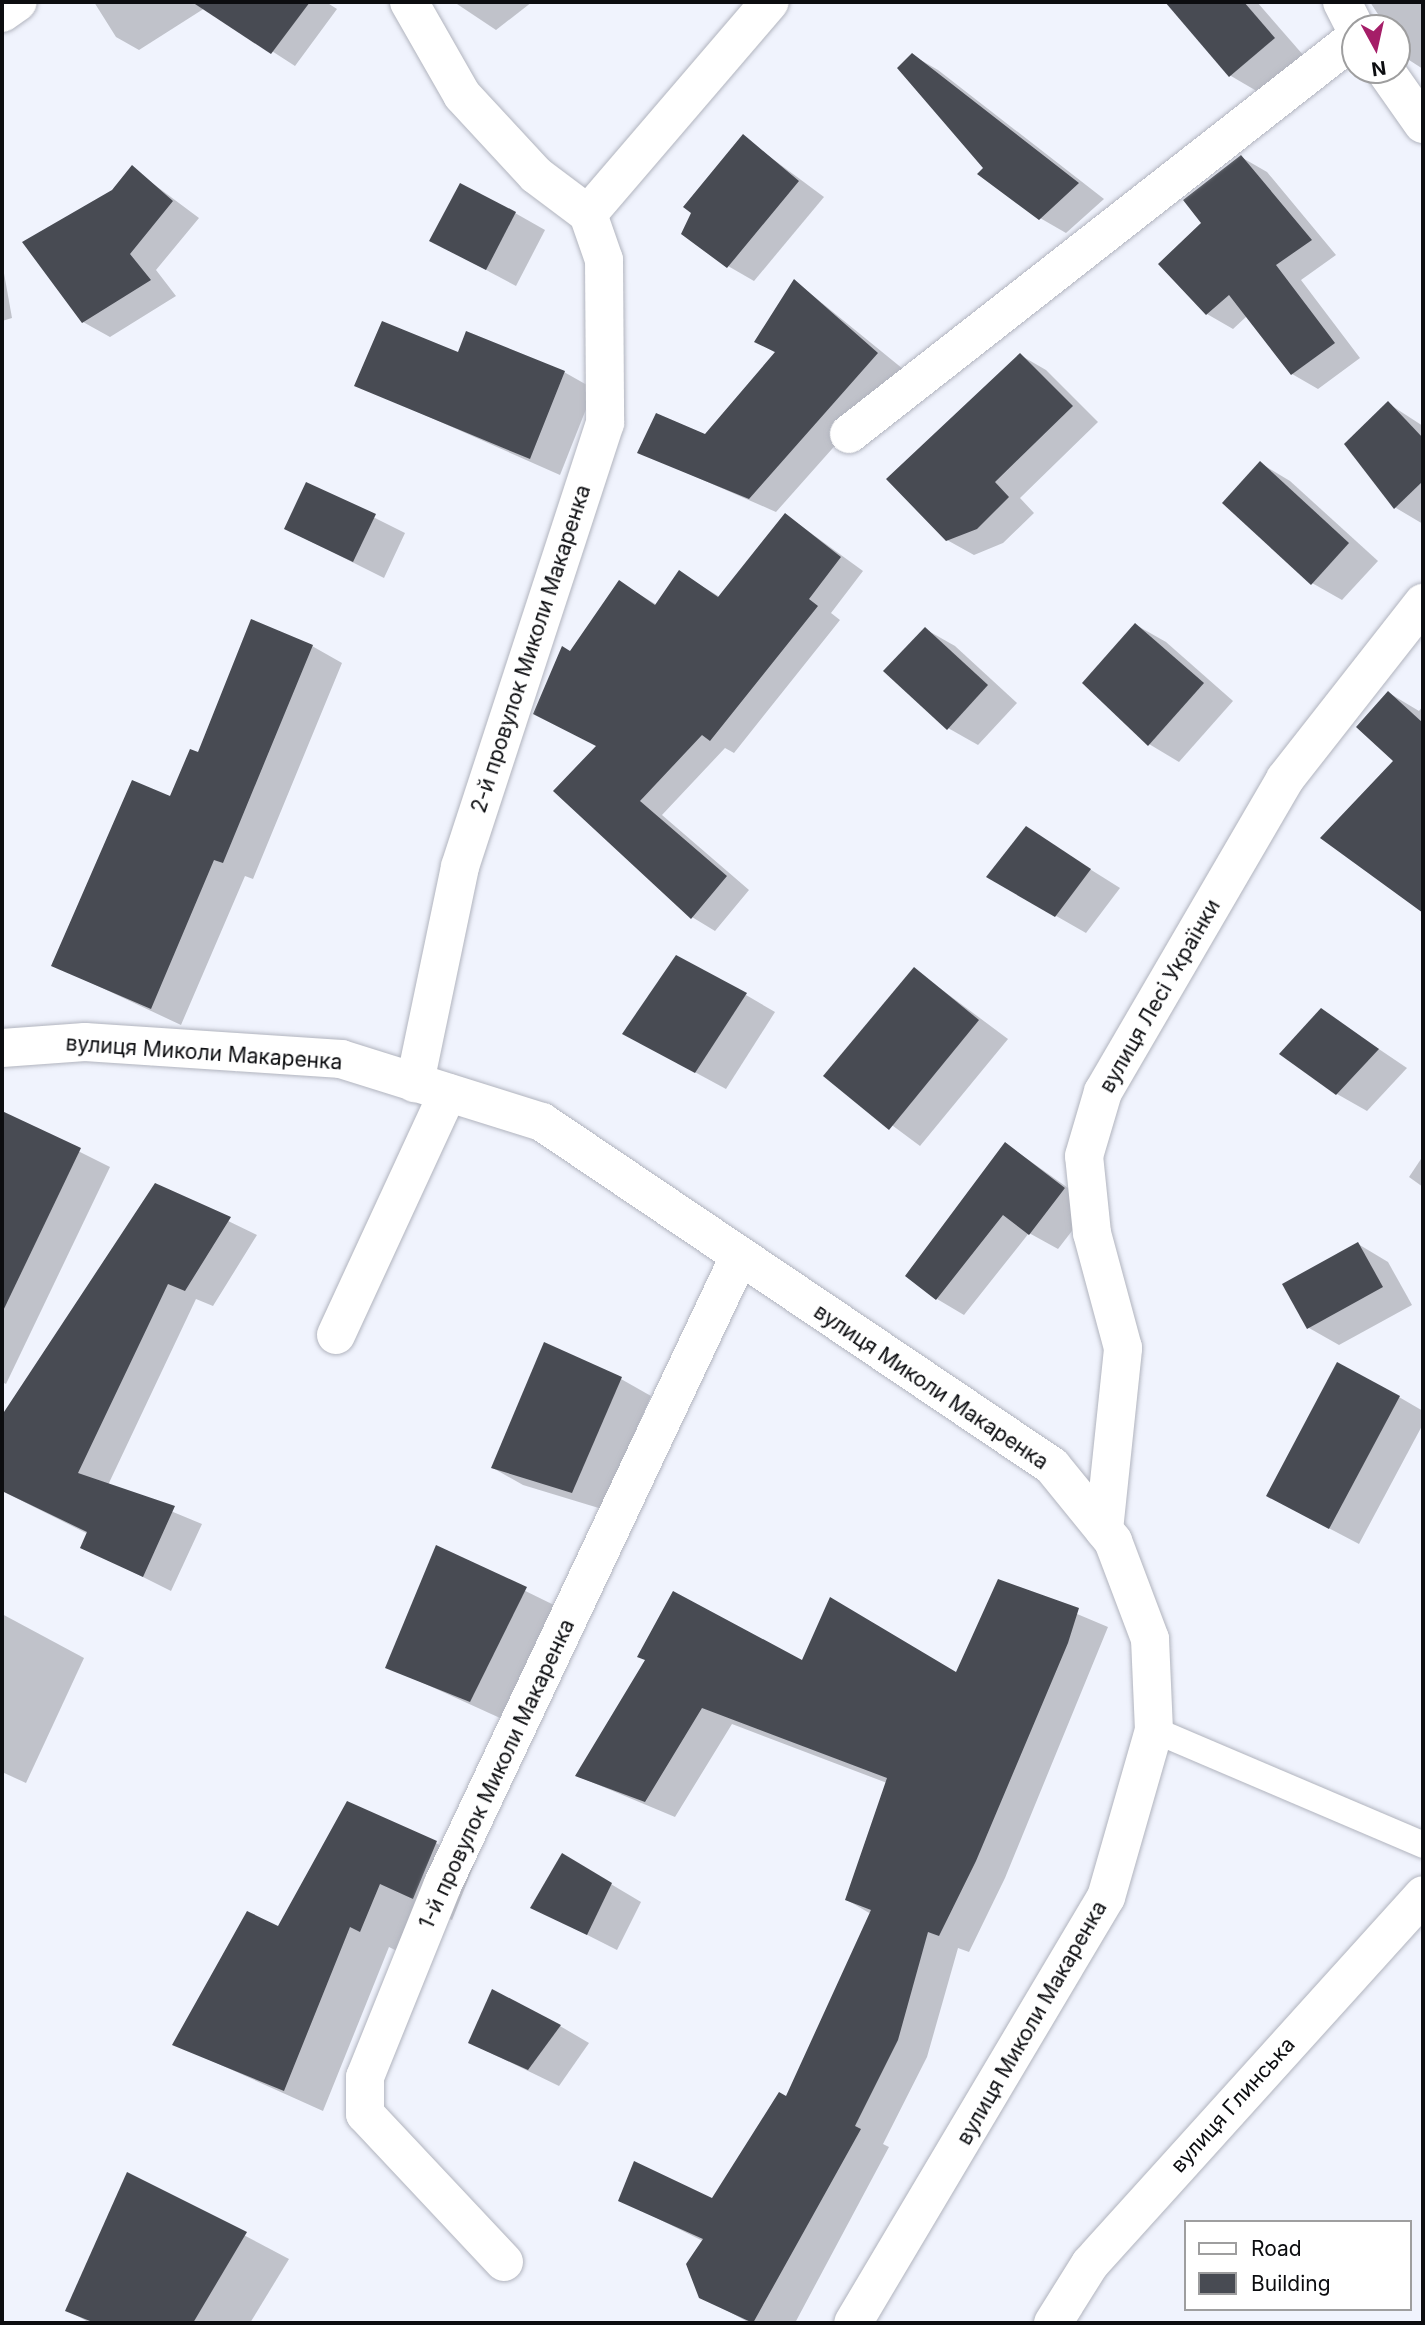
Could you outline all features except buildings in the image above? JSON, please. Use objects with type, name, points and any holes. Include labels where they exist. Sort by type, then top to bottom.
[{"type":"street","points":[[2,13],[18,2]]},
{"type":"street","points":[[409,2],[462,95],[536,175],[588,214],[770,2]]},
{"type":"street","points":[[849,434],[1341,49]]},
{"type":"street","points":[[1395,84],[1423,124]]},
{"type":"street","name":"2-й провулок Миколи Макаренка","points":[[336,1335],[431,1088],[460,867],[605,423],[604,260],[588,214]]},
{"type":"street","name":"вулиця Лесі Українки","points":[[1104,1530],[1123,1348],[1091,1234],[1084,1156],[1103,1092],[1285,779],[1423,603]]},
{"type":"street","name":"вулиця Миколи Макаренка","points":[[2,1048],[85,1042],[341,1059],[542,1122],[1052,1466],[1104,1530],[1150,1639],[1154,1730],[1106,1897],[853,2323]]},
{"type":"street","name":"1-й провулок Миколи Макаренка","points":[[505,2262],[365,2115],[365,2077],[443,1884],[739,1257]]},
{"type":"street","name":"вулиця Глинська","points":[[1053,2323],[1090,2264],[1423,1895]]},
{"type":"lane","points":[[1154,1730],[1423,1845]]}]
